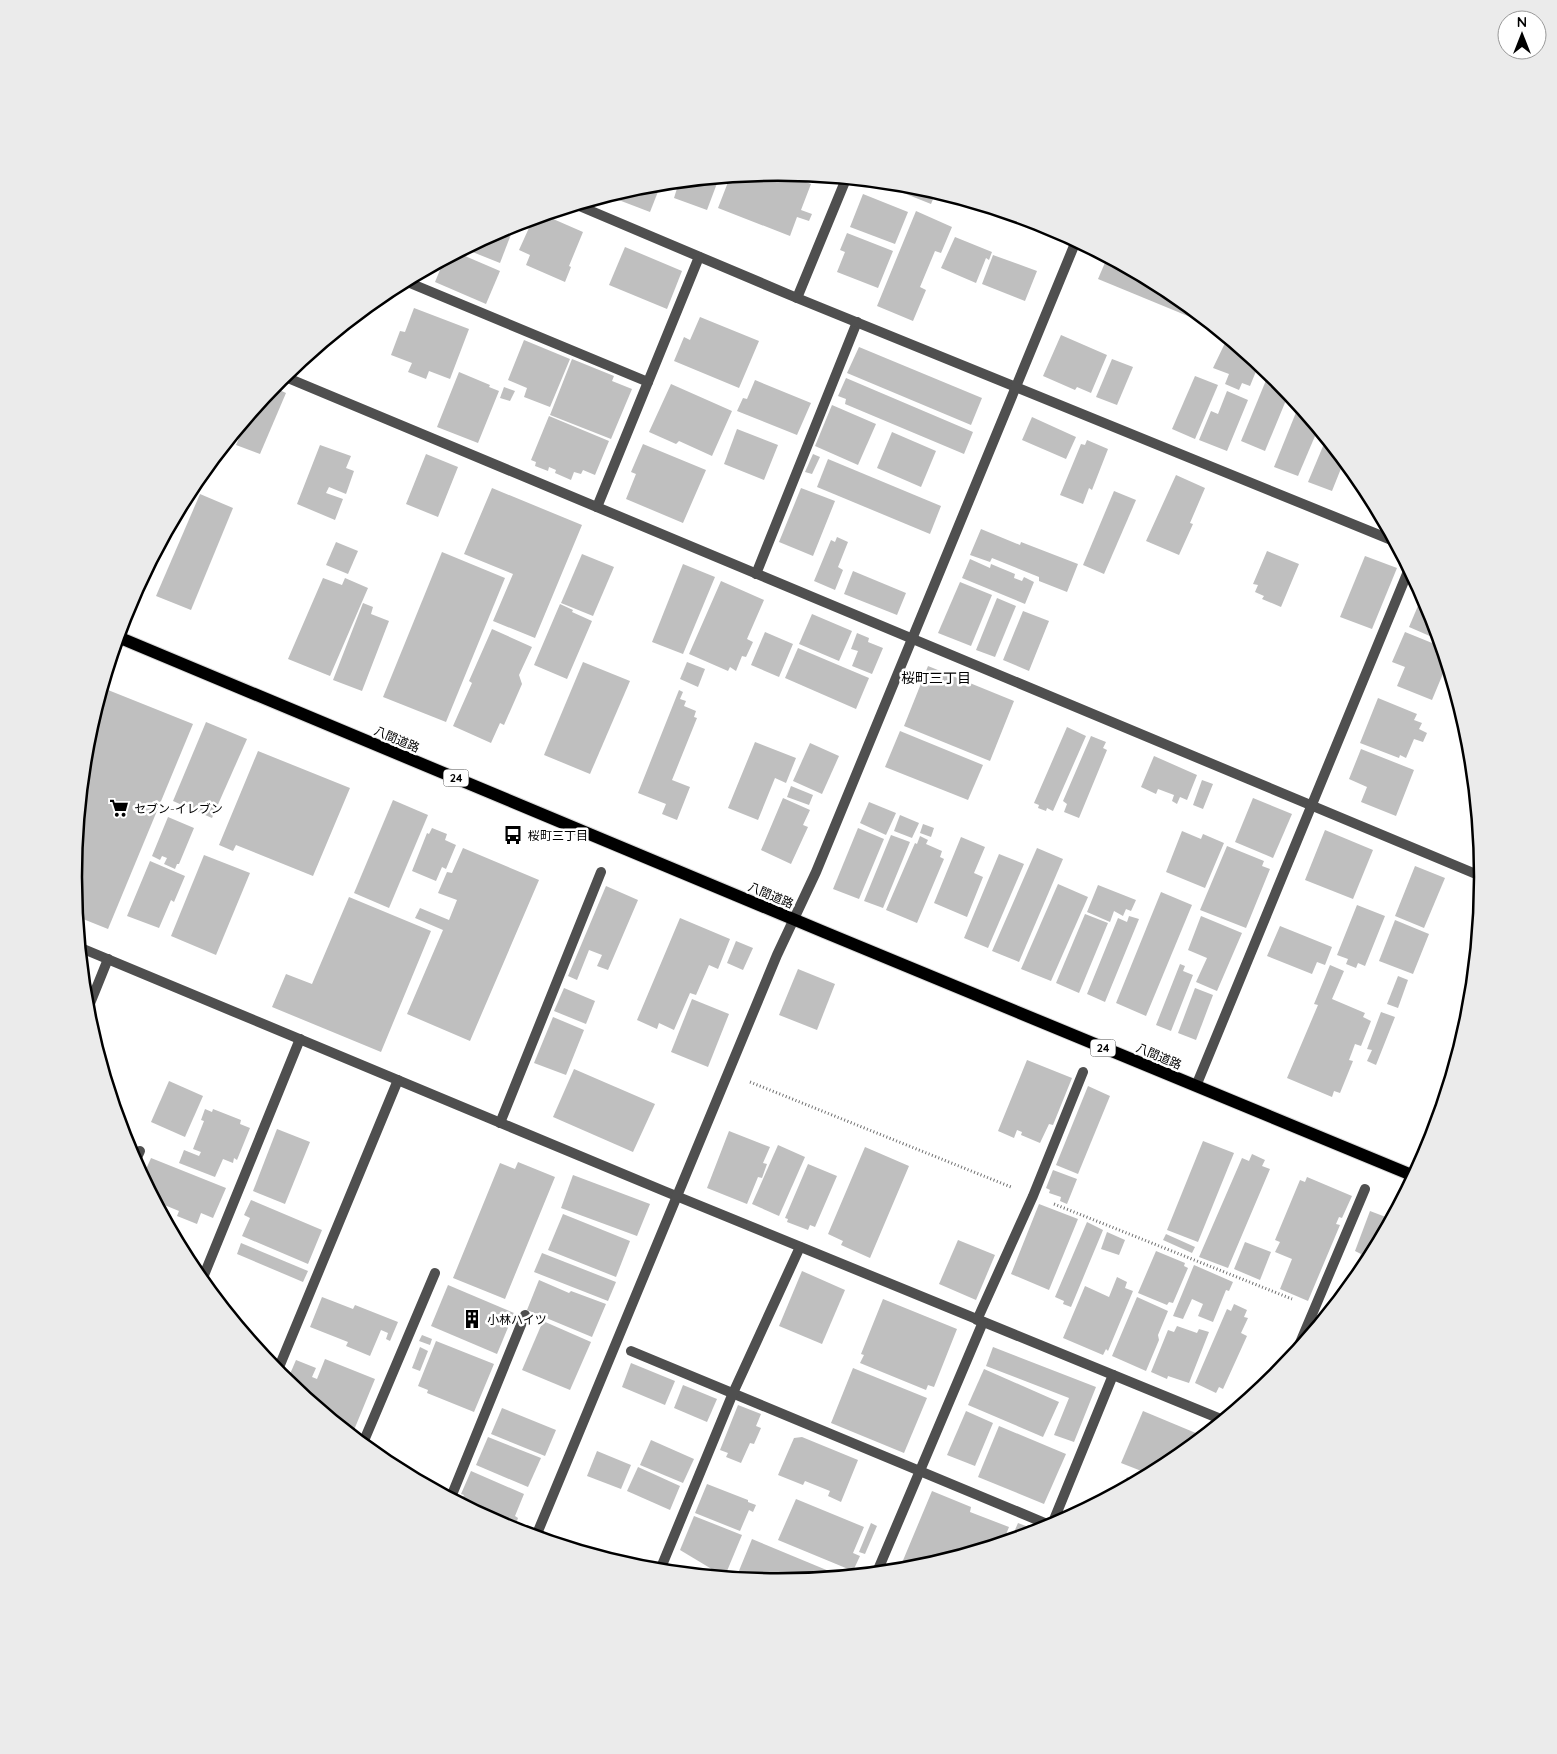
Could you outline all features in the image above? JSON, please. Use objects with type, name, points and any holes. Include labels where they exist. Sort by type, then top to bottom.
[{"type":"main road","name":"八間道路","points":[[124,640],[1408,1174]]},
{"type":"street","points":[[797,298],[844,184]]},
{"type":"street","points":[[586,209],[797,298],[1386,539]]},
{"type":"street","points":[[539,1530],[793,919],[816,872],[1073,247]]},
{"type":"street","points":[[597,507],[699,257]]},
{"type":"street","points":[[414,285],[648,382]]},
{"type":"street","points":[[756,574],[857,322]]},
{"type":"street","points":[[292,380],[1474,873]]},
{"type":"street","points":[[1196,1086],[1406,576]]},
{"type":"street","points":[[500,1123],[601,872]]},
{"type":"street","points":[[86,950],[677,1197],[1216,1417]]},
{"type":"street","points":[[93,996],[108,960]]},
{"type":"street","points":[[205,1272],[300,1039]]},
{"type":"street","points":[[880,1565],[1083,1072]]},
{"type":"street","points":[[281,1363],[398,1080]]},
{"type":"street","points":[[1304,1334],[1365,1190]]},
{"type":"street","points":[[663,1563],[733,1393],[800,1247]]},
{"type":"street","points":[[366,1437],[435,1273]]},
{"type":"street","points":[[453,1492],[525,1314]]},
{"type":"street","points":[[631,1350],[1041,1521]]},
{"type":"street","points":[[1057,1515],[1113,1375]]},
{"type":"building","points":[[778,181],[805,182],[811,184],[801,210],[812,214],[809,221],[797,217],[790,236],[718,208],[728,183]]},
{"type":"building","points":[[717,184],[707,210],[674,198],[677,189]]},
{"type":"building","points":[[658,192],[650,212],[619,200]]},
{"type":"building","points":[[901,192],[933,199],[931,204]]},
{"type":"building","points":[[863,194],[908,212],[895,244],[850,227]]},
{"type":"building","points":[[916,211],[952,227],[941,253],[935,251],[920,287],[926,290],[913,321],[877,306]]},
{"type":"building","points":[[553,219],[583,232],[569,266],[571,267],[565,282],[526,265],[530,255],[519,250],[529,228]]},
{"type":"building","points":[[847,233],[893,251],[878,288],[837,272],[845,252],[840,250]]},
{"type":"building","points":[[511,234],[500,263],[473,252]]},
{"type":"building","points":[[955,237],[992,252],[989,260],[986,258],[976,283],[941,268]]},
{"type":"building","points":[[625,247],[682,271],[667,309],[609,285]]},
{"type":"building","points":[[993,255],[1037,271],[1025,301],[982,284]]},
{"type":"building","points":[[465,256],[500,271],[486,304],[435,282],[440,269]]},
{"type":"building","points":[[1105,263],[1165,298],[1192,318],[1098,279]]},
{"type":"building","points":[[414,308],[469,329],[450,379],[429,371],[426,379],[408,372],[412,363],[391,355],[400,331],[405,332]]},
{"type":"building","points":[[700,317],[759,341],[739,388],[674,361],[684,337],[690,340]]},
{"type":"building","points":[[1061,335],[1107,355],[1091,393],[1077,387],[1075,390],[1043,376]]},
{"type":"building","points":[[524,340],[570,359],[550,407],[524,397],[527,388],[508,380]]},
{"type":"building","points":[[1225,344],[1256,371],[1250,386],[1242,383],[1239,390],[1225,384],[1229,374],[1213,368]]},
{"type":"building","points":[[859,347],[982,398],[971,425],[847,373]]},
{"type":"building","points":[[572,359],[614,376],[612,381],[632,389],[611,439],[550,415]]},
{"type":"building","points":[[1112,359],[1133,367],[1117,405],[1096,397]]},
{"type":"building","points":[[459,372],[490,385],[489,387],[499,391],[478,443],[437,427]]},
{"type":"building","points":[[1195,376],[1218,385],[1195,439],[1172,429]]},
{"type":"building","points":[[846,378],[973,432],[964,454],[845,404],[846,399],[838,396]]},
{"type":"building","points":[[755,380],[811,403],[797,435],[737,411],[743,398],[747,399]]},
{"type":"building","points":[[1266,380],[1286,401],[1265,451],[1241,441]]},
{"type":"building","points":[[671,384],[732,411],[712,456],[679,441],[676,444],[649,432]]},
{"type":"building","points":[[504,387],[515,391],[510,401],[500,398]]},
{"type":"building","points":[[281,391],[286,393],[260,454],[236,445],[240,436]]},
{"type":"building","points":[[1227,391],[1248,400],[1227,451],[1199,440],[1211,411],[1218,414]]},
{"type":"building","points":[[832,405],[876,424],[858,465],[815,446]]},
{"type":"building","points":[[1296,412],[1316,434],[1298,476],[1274,467]]},
{"type":"building","points":[[549,416],[609,441],[595,475],[583,470],[581,474],[574,472],[571,480],[555,473],[556,470],[549,467],[548,471],[535,466],[536,462],[531,460]]},
{"type":"building","points":[[1032,417],[1076,437],[1066,459],[1022,440]]},
{"type":"building","points":[[737,429],[778,445],[764,480],[724,464]]},
{"type":"building","points":[[892,432],[936,451],[921,487],[877,468]]},
{"type":"building","points":[[1087,440],[1108,449],[1092,490],[1089,488],[1083,504],[1060,495],[1081,444],[1085,445]]},
{"type":"building","points":[[643,444],[706,470],[683,523],[626,499],[636,474],[631,472]]},
{"type":"building","points":[[1324,444],[1341,468],[1332,491],[1308,482]]},
{"type":"building","points":[[320,445],[351,456],[346,468],[354,471],[346,494],[329,487],[326,493],[343,499],[335,520],[297,504]]},
{"type":"building","points":[[426,454],[458,467],[438,517],[406,504]]},
{"type":"building","points":[[813,454],[820,457],[812,474],[805,472]]},
{"type":"building","points":[[828,459],[941,506],[930,534],[817,487]]},
{"type":"building","points":[[1176,475],[1205,488],[1190,523],[1193,524],[1179,555],[1146,541]]},
{"type":"building","points":[[492,488],[582,525],[535,638],[493,621],[513,574],[464,554]]},
{"type":"building","points":[[801,488],[835,501],[813,556],[779,542]]},
{"type":"building","points":[[1114,491],[1136,500],[1104,574],[1083,565]]},
{"type":"building","points":[[200,494],[233,508],[191,610],[156,596]]},
{"type":"building","points":[[981,529],[1020,545],[1021,542],[1078,564],[1067,592],[1039,581],[1039,577],[992,558],[990,562],[970,555]]},
{"type":"building","points":[[837,537],[848,542],[838,567],[843,570],[835,590],[814,581],[831,540],[835,542]]},
{"type":"building","points":[[336,542],[358,551],[348,574],[326,565]]},
{"type":"building","points":[[1267,551],[1299,564],[1281,607],[1262,599],[1264,596],[1255,592],[1258,585],[1253,584]]},
{"type":"building","points":[[442,552],[505,578],[446,722],[383,697]]},
{"type":"building","points":[[582,554],[614,567],[593,616],[561,603]]},
{"type":"building","points":[[1365,556],[1397,568],[1372,629],[1340,617]]},
{"type":"building","points":[[970,559],[990,568],[991,564],[1015,574],[1014,578],[1022,581],[1024,577],[1034,582],[1025,604],[962,578]]},
{"type":"building","points":[[683,564],[715,577],[683,654],[652,642]]},
{"type":"building","points":[[853,571],[906,593],[897,615],[844,594]]},
{"type":"building","points":[[323,578],[342,585],[345,578],[368,588],[330,676],[288,659]]},
{"type":"building","points":[[721,581],[764,600],[747,639],[753,642],[746,657],[742,656],[736,671],[730,667],[728,671],[689,654]]},
{"type":"building","points":[[960,582],[992,595],[971,646],[938,633]]},
{"type":"building","points":[[997,598],[1016,606],[995,657],[976,650]]},
{"type":"building","points":[[363,603],[373,607],[371,614],[389,621],[362,691],[333,680]]},
{"type":"building","points":[[560,604],[592,621],[567,679],[534,665]]},
{"type":"building","points":[[1419,604],[1432,637],[1409,627]]},
{"type":"building","points":[[1023,611],[1049,621],[1029,671],[1003,660]]},
{"type":"building","points":[[812,614],[852,631],[839,661],[799,644]]},
{"type":"building","points":[[492,629],[532,647],[519,675],[522,684],[504,725],[500,723],[491,743],[453,726],[472,683],[469,681]]},
{"type":"building","points":[[765,632],[793,644],[779,677],[751,665]]},
{"type":"building","points":[[1405,632],[1435,644],[1444,672],[1432,700],[1397,686],[1405,667],[1392,662]]},
{"type":"building","points":[[857,633],[869,638],[868,642],[883,648],[872,674],[852,666],[858,651],[851,649]]},
{"type":"building","points":[[798,648],[869,678],[856,709],[785,678]]},
{"type":"building","points":[[583,662],[630,681],[590,774],[544,755]]},
{"type":"building","points":[[687,662],[705,669],[698,687],[680,679]]},
{"type":"building","points":[[928,666],[1014,701],[990,761],[904,726]]},
{"type":"building","name":"セブン-イレブン","points":[[108,690],[193,724],[108,929],[84,919],[82,877],[88,786]]},
{"type":"building","points":[[679,690],[683,692],[680,699],[686,701],[684,706],[696,711],[694,717],[697,718],[672,780],[690,787],[677,820],[662,814],[666,804],[638,793]]},
{"type":"building","points":[[1378,698],[1417,714],[1414,720],[1422,723],[1419,729],[1427,733],[1423,742],[1414,739],[1406,758],[1400,755],[1399,758],[1360,743]]},
{"type":"building","points":[[206,722],[247,739],[212,818],[173,801]]},
{"type":"building","points":[[1067,727],[1086,736],[1053,811],[1047,808],[1046,811],[1038,808],[1039,805],[1034,803]]},
{"type":"building","points":[[900,731],[983,765],[968,800],[885,767]]},
{"type":"building","points":[[1091,736],[1106,742],[1103,748],[1107,750],[1079,818],[1064,812],[1067,804],[1063,801]]},
{"type":"building","points":[[755,742],[796,758],[786,783],[775,778],[758,820],[728,808]]},
{"type":"building","points":[[810,743],[839,756],[822,794],[793,781]]},
{"type":"building","points":[[1361,749],[1414,770],[1396,816],[1361,802],[1367,787],[1349,779]]},
{"type":"building","points":[[258,751],[350,788],[313,876],[236,845],[233,851],[219,845]]},
{"type":"building","points":[[1154,756],[1197,775],[1187,800],[1180,797],[1177,804],[1172,801],[1174,795],[1158,789],[1156,794],[1141,787]]},
{"type":"building","points":[[1202,780],[1213,784],[1203,809],[1193,805]]},
{"type":"building","points":[[791,786],[813,795],[809,805],[787,797]]},
{"type":"building","points":[[783,798],[810,810],[803,825],[808,827],[791,864],[761,850]]},
{"type":"building","points":[[1253,798],[1292,814],[1273,858],[1235,842]]},
{"type":"building","points":[[393,800],[428,815],[389,908],[354,893]]},
{"type":"building","points":[[869,802],[896,813],[886,835],[860,823]]},
{"type":"building","points":[[900,815],[919,823],[912,838],[894,831]]},
{"type":"building","points":[[168,817],[194,828],[179,864],[177,864],[175,869],[164,864],[167,858],[162,856],[160,860],[152,856]]},
{"type":"building","points":[[923,824],[934,828],[931,837],[920,833]]},
{"type":"building","points":[[432,828],[447,834],[445,840],[456,845],[446,869],[442,867],[436,881],[412,871],[427,833],[429,834]]},
{"type":"building","points":[[858,828],[884,839],[859,899],[833,889]]},
{"type":"building","points":[[1325,830],[1373,850],[1353,899],[1305,880]]},
{"type":"building","points":[[1182,831],[1201,839],[1203,834],[1224,843],[1205,888],[1166,872]]},
{"type":"building","points":[[891,835],[910,842],[883,908],[864,901]]},
{"type":"building","points":[[920,836],[928,840],[926,844],[942,851],[940,857],[944,859],[917,923],[886,910],[915,843],[917,844]]},
{"type":"building","points":[[961,837],[985,847],[974,873],[983,877],[967,917],[934,903]]},
{"type":"building","points":[[1227,846],[1264,861],[1262,866],[1270,869],[1246,928],[1200,910]]},
{"type":"building","points":[[463,848],[539,880],[470,1041],[407,1014],[443,930],[415,918],[420,908],[449,920],[457,900],[438,893],[447,872],[452,873]]},
{"type":"building","points":[[1037,848],[1063,859],[1019,962],[992,951]]},
{"type":"building","points":[[999,854],[1024,864],[988,948],[964,938]]},
{"type":"building","points":[[204,855],[250,873],[216,955],[171,936]]},
{"type":"building","points":[[150,861],[185,876],[174,902],[171,900],[159,928],[127,916]]},
{"type":"building","points":[[1415,866],[1445,878],[1424,928],[1395,916]]},
{"type":"building","points":[[1058,884],[1088,897],[1051,981],[1021,969]]},
{"type":"building","points":[[1098,885],[1136,900],[1131,911],[1126,909],[1123,916],[1114,911],[1110,922],[1087,912]]},
{"type":"building","points":[[606,886],[638,900],[608,970],[597,966],[602,955],[589,950],[577,980],[568,976]]},
{"type":"building","points":[[1161,892],[1192,905],[1146,1016],[1116,1003]]},
{"type":"building","points":[[349,897],[431,931],[381,1052],[272,1007],[286,974],[312,984]]},
{"type":"building","points":[[1357,905],[1385,916],[1365,966],[1358,963],[1356,968],[1346,964],[1348,959],[1337,955]]},
{"type":"building","points":[[1085,914],[1108,923],[1079,993],[1056,983]]},
{"type":"building","points":[[1129,916],[1139,919],[1105,1002],[1087,994],[1118,918],[1127,922]]},
{"type":"building","points":[[1201,916],[1242,933],[1217,991],[1196,982],[1207,958],[1188,950]]},
{"type":"building","points":[[680,918],[730,939],[718,969],[709,965],[696,995],[690,993],[674,1030],[659,1023],[657,1029],[637,1020]]},
{"type":"building","points":[[1395,920],[1429,934],[1413,974],[1379,961]]},
{"type":"building","points":[[1280,926],[1332,947],[1325,965],[1317,962],[1312,974],[1267,956]]},
{"type":"building","points":[[736,941],[753,948],[743,970],[727,963]]},
{"type":"building","points":[[1180,964],[1185,966],[1183,971],[1193,975],[1171,1031],[1156,1025]]},
{"type":"building","points":[[1330,965],[1344,971],[1332,999],[1365,1013],[1363,1017],[1371,1021],[1361,1046],[1355,1044],[1349,1060],[1353,1061],[1340,1093],[1334,1091],[1332,1097],[1287,1078],[1318,1005],[1314,1004]]},
{"type":"building","points":[[798,969],[835,984],[817,1030],[779,1015]]},
{"type":"building","points":[[1398,976],[1408,980],[1398,1008],[1387,1004]]},
{"type":"building","points":[[564,988],[595,1001],[586,1024],[554,1011]]},
{"type":"building","points":[[1195,988],[1213,995],[1196,1040],[1178,1033]]},
{"type":"building","points":[[692,999],[729,1014],[708,1067],[671,1052]]},
{"type":"building","points":[[1381,1012],[1395,1017],[1376,1065],[1367,1061],[1372,1050],[1367,1049]]},
{"type":"building","points":[[553,1017],[584,1030],[566,1075],[534,1063]]},
{"type":"building","points":[[1027,1060],[1072,1078],[1053,1125],[1049,1124],[1040,1143],[1021,1135],[1022,1132],[1017,1130],[1014,1138],[998,1131]]},
{"type":"building","points":[[574,1069],[655,1104],[633,1152],[553,1117]]},
{"type":"building","points":[[169,1081],[203,1096],[185,1137],[151,1122]]},
{"type":"building","points":[[1088,1086],[1110,1096],[1078,1174],[1056,1165]]},
{"type":"building","points":[[205,1109],[212,1112],[213,1109],[241,1120],[240,1124],[250,1128],[237,1160],[234,1158],[233,1163],[223,1159],[215,1177],[179,1163],[184,1150],[199,1156],[201,1152],[193,1149],[204,1121],[201,1120]]},
{"type":"building","points":[[277,1129],[310,1142],[285,1204],[253,1191]]},
{"type":"building","points":[[729,1131],[770,1147],[763,1163],[767,1164],[762,1178],[758,1177],[747,1204],[707,1188]]},
{"type":"building","points":[[1203,1141],[1234,1153],[1198,1242],[1167,1230]]},
{"type":"building","points":[[778,1145],[805,1157],[779,1216],[752,1204]]},
{"type":"building","points":[[865,1147],[909,1166],[870,1258],[841,1245],[843,1241],[828,1234]]},
{"type":"building","points":[[1252,1154],[1265,1160],[1262,1166],[1270,1169],[1228,1268],[1199,1257],[1242,1158],[1249,1161]]},
{"type":"building","points":[[151,1158],[226,1188],[213,1218],[201,1213],[197,1224],[177,1216],[179,1211],[165,1205],[146,1168]]},
{"type":"building","points":[[518,1162],[555,1177],[505,1299],[453,1278],[500,1163],[515,1169]]},
{"type":"building","points":[[808,1164],[837,1176],[815,1227],[810,1225],[808,1230],[787,1222],[788,1219],[785,1218]]},
{"type":"building","points":[[1053,1170],[1077,1179],[1067,1204],[1060,1201],[1061,1197],[1049,1193],[1050,1190],[1046,1188]]},
{"type":"building","points":[[573,1175],[650,1204],[637,1236],[561,1208]]},
{"type":"building","points":[[1307,1177],[1352,1196],[1342,1218],[1339,1217],[1336,1224],[1340,1225],[1308,1301],[1280,1289],[1292,1259],[1275,1252],[1280,1242],[1275,1240],[1300,1180],[1305,1182]]},
{"type":"building","points":[[251,1200],[322,1230],[308,1264],[242,1236],[250,1218],[244,1215]]},
{"type":"building","points":[[1039,1204],[1078,1219],[1049,1290],[1011,1274]]},
{"type":"building","points":[[1370,1211],[1385,1217],[1359,1261],[1361,1254],[1355,1251]]},
{"type":"building","points":[[563,1214],[630,1241],[616,1277],[548,1250]]},
{"type":"building","points":[[1087,1222],[1103,1230],[1071,1307],[1063,1304],[1064,1301],[1055,1297]]},
{"type":"building","points":[[1107,1232],[1125,1240],[1119,1255],[1101,1249]]},
{"type":"building","points":[[1166,1234],[1195,1247],[1192,1253],[1163,1240]]},
{"type":"building","points":[[958,1240],[995,1255],[976,1300],[939,1284]]},
{"type":"building","points":[[1245,1242],[1271,1252],[1260,1280],[1234,1269]]},
{"type":"building","points":[[241,1243],[308,1271],[303,1282],[237,1254]]},
{"type":"building","points":[[1156,1251],[1185,1263],[1184,1266],[1188,1268],[1173,1303],[1169,1302],[1167,1305],[1138,1293]]},
{"type":"building","points":[[542,1253],[616,1282],[608,1301],[534,1272]]},
{"type":"building","points":[[1194,1265],[1233,1282],[1229,1291],[1226,1290],[1213,1322],[1198,1316],[1203,1304],[1192,1299],[1183,1319],[1173,1316]]},
{"type":"building","points":[[802,1271],[845,1290],[822,1344],[779,1326]]},
{"type":"building","points":[[1117,1277],[1127,1282],[1125,1288],[1133,1291],[1108,1351],[1106,1349],[1103,1355],[1063,1338],[1085,1286],[1109,1297]]},
{"type":"building","points":[[539,1280],[569,1293],[571,1291],[606,1304],[592,1337],[527,1310]]},
{"type":"building","name":"小林ハイツ","points":[[448,1285],[514,1313],[497,1354],[431,1326]]},
{"type":"building","points":[[322,1297],[353,1309],[355,1305],[398,1322],[390,1341],[386,1339],[388,1333],[381,1330],[370,1356],[346,1346],[348,1342],[310,1327]]},
{"type":"building","points":[[1137,1297],[1168,1311],[1158,1335],[1159,1340],[1146,1371],[1112,1356]]},
{"type":"building","points":[[883,1299],[957,1329],[934,1387],[928,1385],[926,1390],[860,1363],[864,1355],[861,1354]]},
{"type":"building","points":[[1234,1304],[1247,1310],[1244,1317],[1248,1318],[1241,1333],[1247,1336],[1223,1389],[1219,1387],[1216,1393],[1195,1383],[1227,1309],[1231,1311]]},
{"type":"building","points":[[543,1321],[591,1342],[570,1390],[522,1370]]},
{"type":"building","points":[[1177,1326],[1197,1333],[1199,1329],[1209,1332],[1189,1383],[1168,1376],[1167,1379],[1151,1372],[1168,1330],[1174,1332]]},
{"type":"building","points":[[422,1335],[432,1339],[430,1345],[419,1341]]},
{"type":"building","points":[[436,1341],[494,1364],[474,1412],[427,1393],[428,1390],[418,1386]]},
{"type":"building","points":[[420,1347],[428,1351],[420,1371],[412,1368]]},
{"type":"building","points":[[993,1347],[1096,1387],[1074,1442],[1054,1435],[1069,1398],[986,1366]]},
{"type":"building","points":[[325,1359],[375,1379],[355,1429],[290,1373],[296,1360],[316,1368],[312,1377],[317,1379]]},
{"type":"building","points":[[631,1363],[675,1381],[665,1405],[622,1387]]},
{"type":"building","points":[[853,1368],[927,1398],[904,1453],[831,1423]]},
{"type":"building","points":[[984,1369],[1059,1402],[1043,1437],[968,1405]]},
{"type":"building","points":[[683,1385],[717,1399],[707,1422],[674,1408]]},
{"type":"building","points":[[738,1405],[761,1414],[756,1426],[761,1428],[754,1444],[750,1443],[741,1463],[726,1457],[728,1453],[720,1450]]},
{"type":"building","points":[[502,1408],[556,1430],[545,1456],[491,1434]]},
{"type":"building","points":[[966,1411],[993,1423],[975,1466],[947,1455]]},
{"type":"building","points":[[1143,1411],[1196,1433],[1141,1471],[1121,1463]]},
{"type":"building","points":[[999,1426],[1066,1454],[1044,1504],[978,1477]]},
{"type":"building","points":[[488,1437],[541,1458],[528,1487],[476,1465]]},
{"type":"building","points":[[802,1437],[858,1460],[841,1502],[828,1496],[830,1491],[805,1481],[803,1485],[778,1475],[794,1438]]},
{"type":"building","points":[[651,1440],[694,1459],[683,1483],[640,1465]]},
{"type":"building","points":[[597,1451],[631,1465],[621,1489],[587,1476]]},
{"type":"building","points":[[638,1467],[680,1486],[670,1510],[627,1491]]},
{"type":"building","points":[[471,1471],[524,1494],[515,1516],[518,1518],[517,1522],[471,1501],[461,1494]]},
{"type":"building","points":[[707,1484],[756,1505],[753,1512],[749,1510],[740,1531],[695,1513]]},
{"type":"building","points":[[932,1491],[971,1507],[970,1512],[1009,1527],[1006,1535],[1002,1536],[958,1549],[902,1562]]},
{"type":"building","points":[[796,1499],[864,1527],[853,1553],[860,1556],[854,1569],[849,1569],[778,1540]]},
{"type":"building","points":[[694,1516],[742,1535],[727,1571],[713,1570],[680,1550]]},
{"type":"building","points":[[871,1523],[877,1526],[865,1554],[859,1552]]},
{"type":"building","points":[[1018,1523],[1027,1527],[1014,1531]]},
{"type":"building","points":[[752,1539],[830,1571],[778,1573],[738,1572]]},
{"type":"place","name":"セブン-イレブン","points":[[119,808]]},
{"type":"place","name":"桜町三丁目","points":[[513,835]]},
{"type":"place","name":"小林ハイツ","points":[[472,1319]]},
{"type":"district","name":"桜町三丁目","points":[[936,678]]}]
